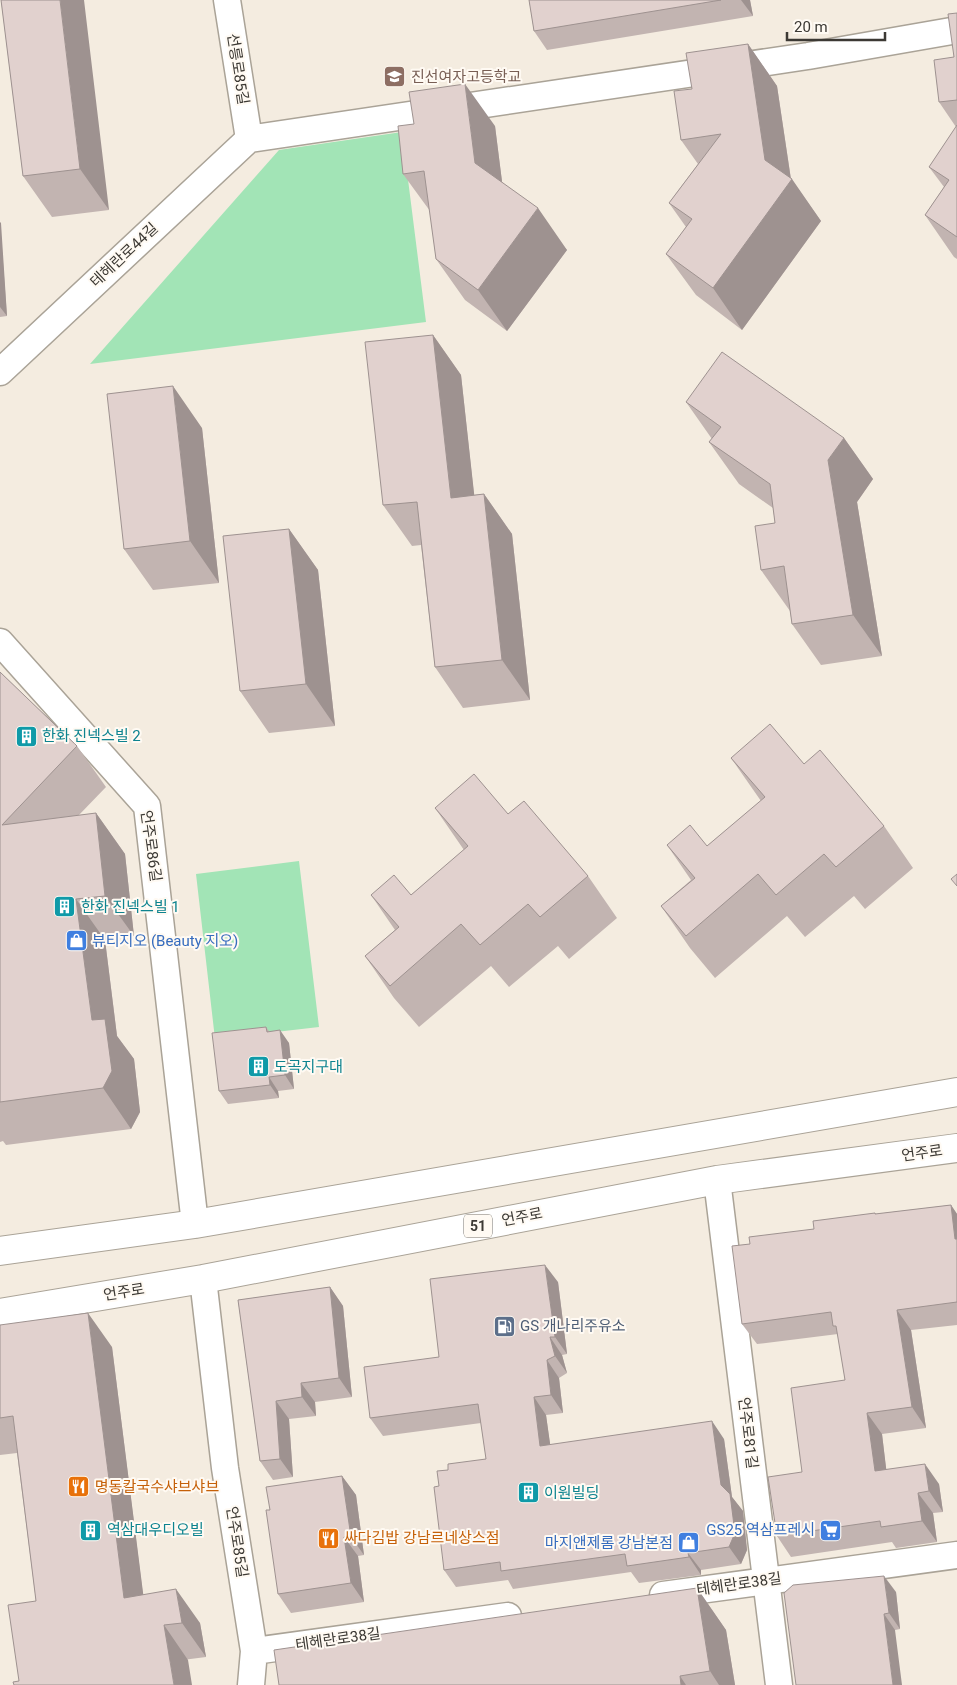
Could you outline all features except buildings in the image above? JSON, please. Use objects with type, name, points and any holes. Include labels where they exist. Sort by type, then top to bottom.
[{"type":"main road","points":[[0,1251],[195,1224],[957,1092]]},
{"type":"main road","name":"언주로","points":[[0,1313],[203,1279],[717,1180],[957,1148]]},
{"type":"street","name":"선릉로85길","points":[[228,0],[249,138]]},
{"type":"street","points":[[249,138],[808,56],[957,30]]},
{"type":"street","name":"테헤란로44길","points":[[0,372],[249,138]]},
{"type":"street","name":"언주로86길","points":[[0,642],[147,806],[195,1224]]},
{"type":"street","name":"언주로81길","points":[[717,1180],[779,1685]]},
{"type":"street","name":"언주로85길","points":[[203,1279],[225,1468],[254,1651],[251,1685]]},
{"type":"street","name":"테헤란로38길","points":[[638,1598],[957,1555]]},
{"type":"street","name":"테헤란로38길","points":[[254,1651],[530,1613]]},
{"type":"green space","points":[[402,132],[426,322],[90,364],[279,150]]},
{"type":"green space","points":[[299,861],[319,1027],[215,1039],[196,874]]},
{"type":"place","name":"진선여자고등학교","points":[[395,77]]},
{"type":"place","name":"한화 진넥스빌 2","points":[[26,736]]},
{"type":"place","name":"한화 진넥스빌 1","points":[[65,907]]},
{"type":"place","name":"뷰티지오 (Beauty 지오)","points":[[76,941]]},
{"type":"place","name":"도곡지구대","points":[[258,1067]]},
{"type":"place","name":"GS 개나리주유소","points":[[504,1326]]},
{"type":"place","name":"명동칼국수샤브샤브","points":[[79,1487]]},
{"type":"place","name":"이원빌딩","points":[[528,1493]]},
{"type":"place","name":"역삼대우디오빌","points":[[91,1530]]},
{"type":"place","name":"GS25 역삼프레시","points":[[831,1530]]},
{"type":"place","name":"싸다김밥 강남르네상스점","points":[[328,1538]]},
{"type":"place","name":"마지앤제롬 강남본점","points":[[689,1543]]}]
